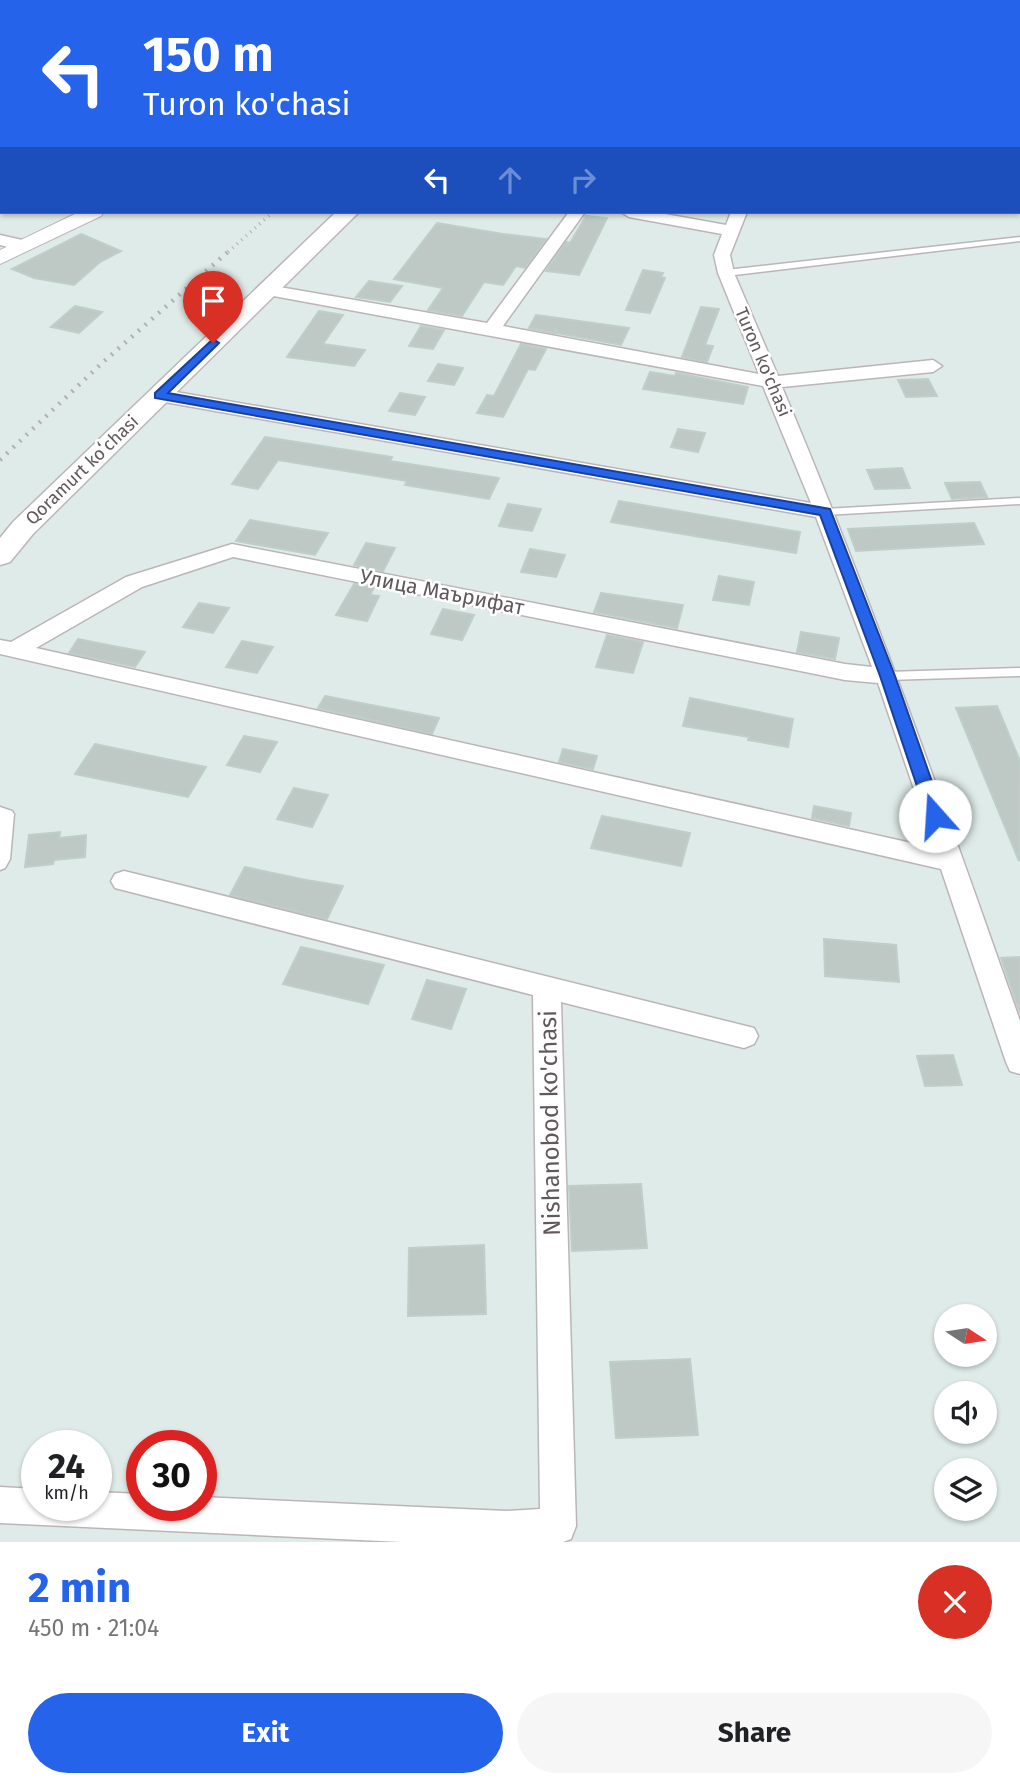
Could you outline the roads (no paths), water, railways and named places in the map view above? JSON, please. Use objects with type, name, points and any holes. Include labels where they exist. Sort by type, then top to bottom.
[{"type":"main road","name":"Qoramurt koʻchasi","points":[[0,545],[96,446],[338,214]]},
{"type":"main road","name":"Qoramurt koʻchasi","points":[[0,556],[23,528],[346,214]]},
{"type":"street","points":[[0,258],[90,214]]},
{"type":"street","points":[[492,329],[576,214]]},
{"type":"street","points":[[653,214],[735,221]]},
{"type":"street","name":"Turon ko'chasi","points":[[735,221],[722,255],[726,273],[825,512],[887,676],[1020,1062]]},
{"type":"street","points":[[0,240],[25,246]]},
{"type":"street","points":[[268,290],[772,382],[933,366]]},
{"type":"street","points":[[159,396],[825,512]]},
{"type":"street","name":"Улица Маърифат","points":[[8,648],[134,582],[232,550],[845,672],[887,676]]},
{"type":"street","points":[[8,648],[951,862]]},
{"type":"street","name":"Nishanobod ko'chasi","points":[[0,1505],[506,1529],[559,1534],[547,987],[124,881]]},
{"type":"street","points":[[547,987],[744,1036]]},
{"type":"lane","points":[[726,273],[1020,239]]},
{"type":"lane","points":[[825,512],[1020,500]]},
{"type":"lane","points":[[887,676],[1020,672]]},
{"type":"lane","points":[[0,812],[8,814],[4,859],[0,865]]},
{"type":"railway","points":[[228,252],[271,214]]},
{"type":"railway","points":[[0,460],[101,364],[230,250]]}]
